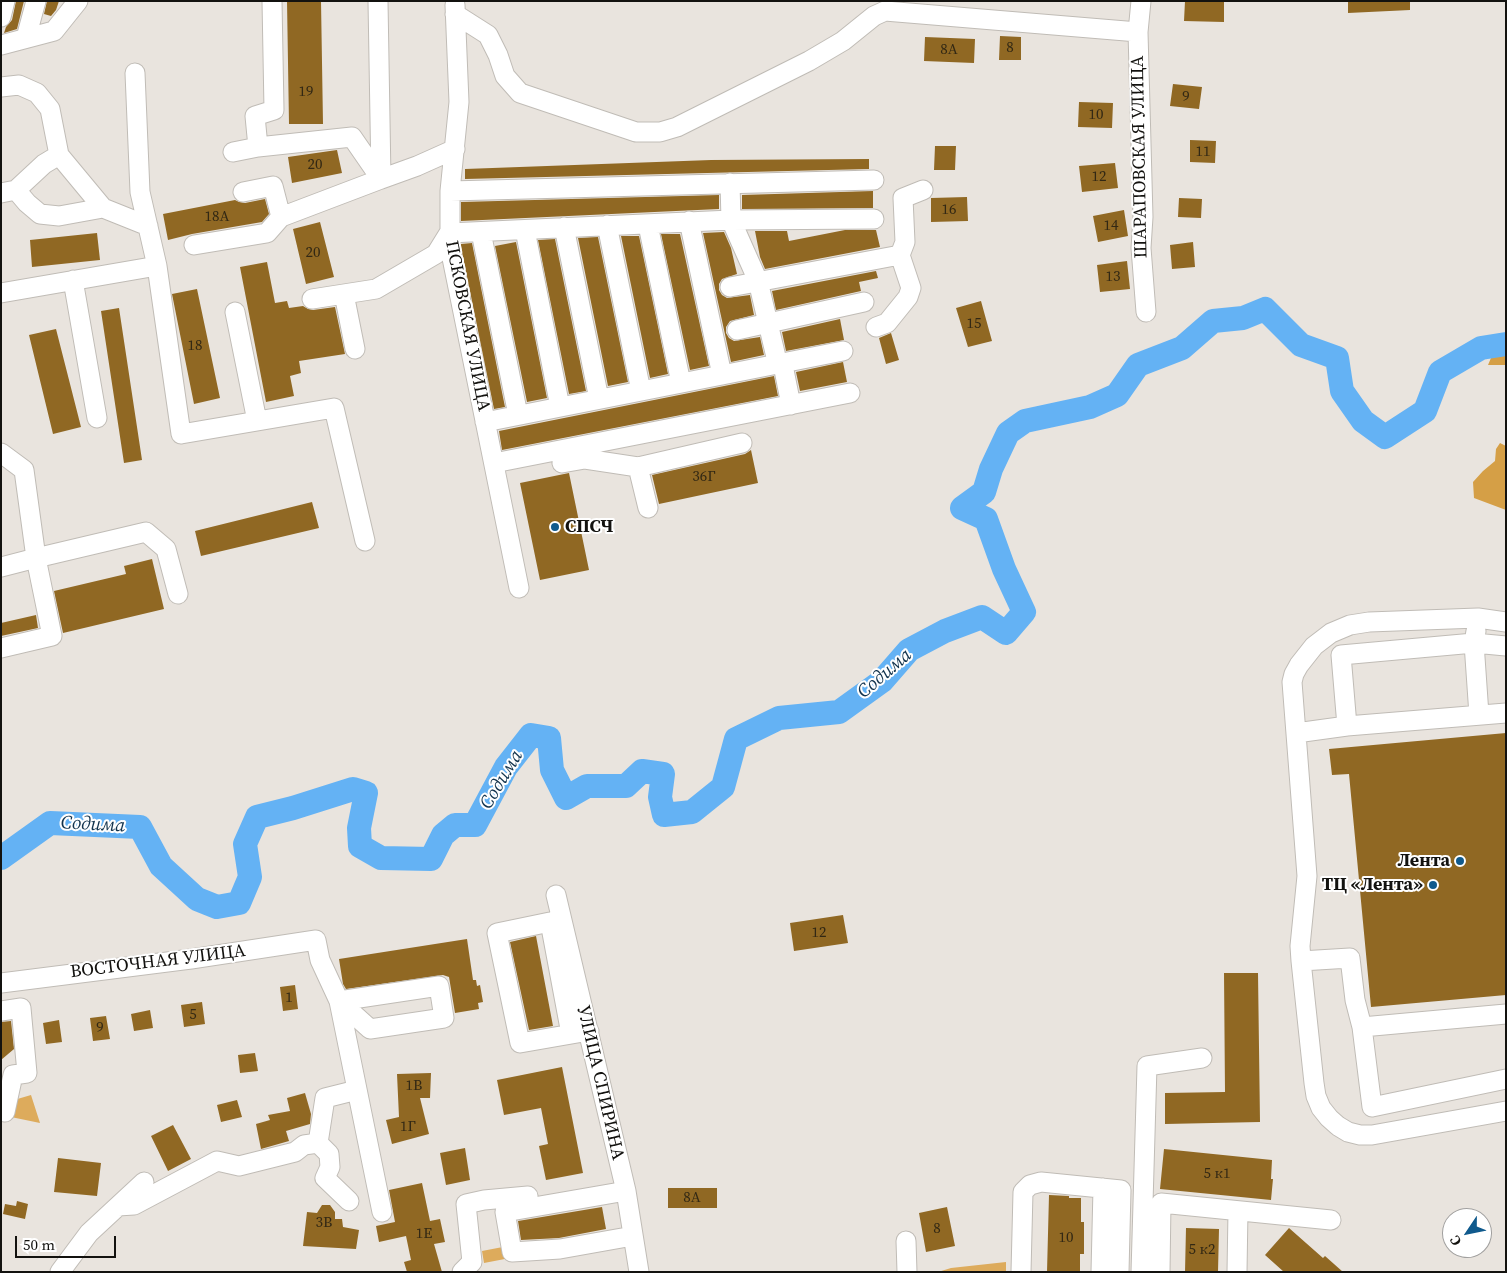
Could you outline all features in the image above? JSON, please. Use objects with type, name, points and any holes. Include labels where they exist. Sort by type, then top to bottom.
[{"type":"street","points":[[1,17],[6,1]]},
{"type":"street","points":[[26,38],[36,1]]},
{"type":"street","points":[[1,45],[54,31],[78,1]]},
{"type":"street","points":[[258,147],[256,116],[274,110],[272,1]]},
{"type":"street","points":[[378,1],[382,179]]},
{"type":"street","name":"ШАРАПОВСКАЯ УЛИЦА","points":[[1141,1],[1138,32],[1143,217],[1141,248],[1146,312]]},
{"type":"street","points":[[455,7],[488,35],[498,55],[505,76],[520,93],[636,132],[660,132],[677,127],[809,61],[843,41],[885,6],[1138,32]]},
{"type":"street","name":"ПСКОВСКАЯ УЛИЦА","points":[[455,7],[459,102],[450,191],[450,248],[519,588]]},
{"type":"street","points":[[135,73],[140,192],[157,266],[181,434],[334,408],[365,541]]},
{"type":"street","points":[[1,87],[19,85],[37,93],[50,109],[59,155],[103,208],[148,226]]},
{"type":"street","points":[[233,152],[258,147],[352,137],[382,179]]},
{"type":"street","points":[[194,245],[267,233],[281,217],[418,166],[455,149]]},
{"type":"street","points":[[59,155],[44,164],[9,192],[40,214],[59,216],[103,208]]},
{"type":"street","points":[[450,191],[874,180]]},
{"type":"street","points":[[730,183],[731,220],[758,281],[776,357],[784,370],[791,404]]},
{"type":"street","points":[[243,192],[273,186],[281,217]]},
{"type":"street","points":[[876,327],[887,323],[908,297],[912,288],[900,255],[904,242],[903,198],[922,190]]},
{"type":"street","points":[[312,299],[376,289],[436,254],[449,233],[608,225],[648,225],[690,221],[874,219]]},
{"type":"street","points":[[690,221],[722,375]]},
{"type":"street","points":[[608,225],[641,391]]},
{"type":"street","points":[[648,225],[681,383]]},
{"type":"street","points":[[564,227],[599,399]]},
{"type":"street","points":[[524,230],[560,407]]},
{"type":"street","points":[[481,232],[518,416]]},
{"type":"street","points":[[730,287],[900,255]]},
{"type":"street","points":[[1,292],[157,266]]},
{"type":"street","points":[[73,280],[97,418]]},
{"type":"street","points":[[344,294],[355,349]]},
{"type":"street","points":[[737,330],[864,302]]},
{"type":"street","points":[[235,312],[257,421]]},
{"type":"street","points":[[485,422],[844,350]]},
{"type":"street","points":[[495,470],[791,404],[850,393]]},
{"type":"street","points":[[495,470],[585,458],[638,466],[742,443]]},
{"type":"street","points":[[1,453],[24,470],[36,558],[52,636],[1,648]]},
{"type":"street","points":[[638,466],[648,508]]},
{"type":"street","points":[[1,566],[146,532],[166,549],[178,594]]},
{"type":"street","points":[[1506,622],[1478,618],[1369,622],[1350,625],[1331,633],[1314,646],[1299,665],[1292,682],[1307,876],[1300,946],[1301,961],[1316,1096],[1321,1108],[1338,1126],[1348,1132],[1360,1135],[1372,1135],[1506,1111]]},
{"type":"street","points":[[1478,618],[1474,643],[1479,714]]},
{"type":"street","points":[[1347,726],[1340,655],[1474,643],[1506,646]]},
{"type":"street","points":[[1296,733],[1347,726],[1506,712]]},
{"type":"street","name":"УЛИЦА СПИРИНА","points":[[556,895],[555,921],[580,1033],[624,1186],[639,1272]]},
{"type":"street","points":[[555,921],[497,933],[520,1043],[580,1033]]},
{"type":"street","name":"ВОСТОЧНАЯ УЛИЦА","points":[[7,982],[191,959],[316,940],[320,960],[339,1001]]},
{"type":"street","points":[[1301,961],[1350,958],[1354,1000],[1362,1027],[1372,1107],[1506,1079]]},
{"type":"street","points":[[1,1111],[5,1112],[13,1076],[27,1073],[21,1008],[9,1010],[7,982]]},
{"type":"street","points":[[439,986],[444,1018],[370,1029],[339,1001],[439,986]]},
{"type":"street","points":[[339,1001],[382,1212]]},
{"type":"street","points":[[1362,1027],[1506,1014]]},
{"type":"street","points":[[1141,1272],[1147,1066],[1202,1058]]},
{"type":"street","points":[[318,1143],[325,1098],[357,1090]]},
{"type":"street","points":[[318,1143],[329,1154],[330,1167],[325,1178],[349,1201]]},
{"type":"street","points":[[118,1206],[134,1205],[217,1161],[239,1166],[295,1152],[304,1145],[318,1143]]},
{"type":"street","points":[[60,1272],[90,1233],[144,1182]]},
{"type":"street","points":[[1021,1272],[1023,1192],[1030,1185],[1041,1182],[1121,1190],[1119,1272]]},
{"type":"street","points":[[462,1272],[472,1262],[462,1220],[466,1204],[484,1200],[560,1194],[624,1186]]},
{"type":"street","points":[[624,1186],[505,1212],[512,1252],[560,1249],[634,1236]]},
{"type":"street","points":[[1101,1272],[1103,1188]]},
{"type":"street","points":[[1160,1272],[1161,1203],[1331,1220]]},
{"type":"street","points":[[1237,1272],[1238,1211]]},
{"type":"street","points":[[906,1241],[907,1272]]},
{"type":"shaded area","points":[[1506,334],[1506,365],[1488,365],[1499,339]]},
{"type":"shaded area","points":[[1500,443],[1506,446],[1506,510],[1474,498],[1473,482],[1495,461],[1496,449]]},
{"type":"shaded area","points":[[31,1095],[40,1123],[11,1117],[14,1100]]},
{"type":"shaded area","points":[[508,1246],[510,1258],[484,1263],[482,1251]]},
{"type":"shaded area","points":[[1006,1262],[1006,1272],[938,1272],[951,1268]]},
{"type":"building","points":[[16,1],[24,1],[17,29],[4,33],[12,20]]},
{"type":"building","points":[[47,1],[59,1],[56,10],[51,16],[44,14]]},
{"type":"building","points":[[287,1],[321,1],[323,124],[289,124]]},
{"type":"building","points":[[1185,1],[1224,1],[1224,22],[1184,21]]},
{"type":"building","points":[[1348,1],[1410,1],[1410,10],[1348,13]]},
{"type":"building","points":[[1000,36],[1021,37],[1021,60],[999,60]]},
{"type":"building","points":[[925,37],[975,39],[974,63],[924,61]]},
{"type":"building","points":[[1173,84],[1202,87],[1199,109],[1170,106]]},
{"type":"building","points":[[1079,102],[1113,103],[1112,128],[1078,127]]},
{"type":"building","points":[[1190,140],[1216,141],[1215,163],[1190,162]]},
{"type":"building","points":[[935,146],[956,146],[955,170],[934,170]]},
{"type":"building","points":[[337,150],[342,173],[292,183],[288,157]]},
{"type":"building","points":[[869,159],[869,169],[465,179],[465,169],[711,160]]},
{"type":"building","points":[[1115,163],[1118,188],[1082,192],[1079,166]]},
{"type":"building","points":[[873,191],[873,208],[742,209],[742,195]]},
{"type":"building","points":[[719,195],[719,209],[461,221],[461,202]]},
{"type":"building","points":[[967,197],[968,221],[931,222],[931,198]]},
{"type":"building","points":[[1179,198],[1202,199],[1201,218],[1178,217]]},
{"type":"building","points":[[265,199],[269,214],[262,222],[168,240],[163,214],[235,200],[245,203]]},
{"type":"building","points":[[1124,210],[1128,236],[1098,242],[1093,216]]},
{"type":"building","points":[[320,222],[334,277],[306,284],[293,229]]},
{"type":"building","points":[[845,230],[876,230],[880,247],[765,269],[760,257],[755,231],[787,231],[789,241]]},
{"type":"building","points":[[724,232],[731,248],[737,274],[722,279],[719,284],[719,290],[727,298],[750,295],[754,315],[730,321],[726,327],[726,333],[734,341],[760,337],[764,355],[731,362],[703,233]]},
{"type":"building","points":[[97,233],[100,260],[32,267],[30,240]]},
{"type":"building","points":[[661,234],[680,234],[709,366],[690,370]]},
{"type":"building","points":[[621,236],[639,236],[668,374],[650,378]]},
{"type":"building","points":[[598,237],[628,382],[608,386],[578,238]]},
{"type":"building","points":[[555,239],[586,391],[569,394],[538,240]]},
{"type":"building","points":[[516,242],[547,398],[527,402],[495,246]]},
{"type":"building","points":[[1193,242],[1195,267],[1172,269],[1170,245]]},
{"type":"building","points":[[472,243],[505,407],[494,409],[461,247],[461,244]]},
{"type":"building","points":[[1127,261],[1130,289],[1100,292],[1097,265]]},
{"type":"building","points":[[267,262],[275,303],[287,301],[289,308],[303,306],[313,310],[335,307],[345,354],[299,361],[301,373],[290,376],[294,396],[266,402],[240,267]]},
{"type":"building","points":[[876,271],[878,278],[859,282],[861,291],[776,310],[772,291]]},
{"type":"building","points":[[197,289],[220,398],[194,404],[172,294]]},
{"type":"building","points":[[981,301],[992,341],[968,347],[956,308]]},
{"type":"building","points":[[119,308],[142,460],[124,463],[101,311]]},
{"type":"building","points":[[840,319],[844,340],[786,351],[782,332]]},
{"type":"building","points":[[56,329],[81,427],[53,434],[29,335]]},
{"type":"building","points":[[891,333],[899,360],[886,364],[879,338]]},
{"type":"building","points":[[843,362],[847,382],[800,391],[796,372]]},
{"type":"building","points":[[774,376],[778,396],[502,450],[499,431]]},
{"type":"building","points":[[751,450],[758,483],[659,504],[652,475],[745,454]]},
{"type":"building","name":"СПСЧ","points":[[569,473],[589,570],[540,580],[520,483]]},
{"type":"building","points":[[312,502],[319,528],[201,556],[195,531]]},
{"type":"building","points":[[152,559],[164,609],[63,633],[54,591],[126,574],[124,566]]},
{"type":"building","points":[[36,615],[38,628],[1,636],[1,623]]},
{"type":"building","name":"ТЦ «Лента»","points":[[1506,733],[1506,995],[1371,1007],[1349,774],[1332,775],[1329,749]]},
{"type":"building","points":[[843,915],[848,943],[794,951],[790,923]]},
{"type":"building","points":[[536,936],[553,1026],[529,1030],[510,942]]},
{"type":"building","points":[[467,939],[473,980],[476,980],[477,986],[480,985],[483,1002],[478,1003],[479,1009],[455,1013],[449,977],[443,975],[346,989],[343,984],[339,959]]},
{"type":"building","points":[[1224,973],[1258,973],[1260,1122],[1165,1124],[1165,1093],[1225,1092]]},
{"type":"building","points":[[295,985],[298,1009],[283,1011],[280,987]]},
{"type":"building","points":[[202,1002],[205,1024],[184,1027],[181,1005]]},
{"type":"building","points":[[150,1010],[153,1028],[134,1031],[131,1014]]},
{"type":"building","points":[[106,1016],[110,1039],[93,1041],[90,1018]]},
{"type":"building","points":[[59,1020],[62,1042],[46,1044],[43,1023]]},
{"type":"building","points":[[11,1021],[14,1049],[1,1060],[1,1022]]},
{"type":"building","points":[[255,1053],[258,1071],[240,1073],[238,1055]]},
{"type":"building","points":[[562,1067],[583,1173],[546,1180],[539,1146],[548,1144],[541,1108],[504,1115],[497,1080]]},
{"type":"building","points":[[431,1073],[430,1098],[420,1098],[429,1134],[392,1144],[386,1120],[399,1117],[397,1074]]},
{"type":"building","points":[[305,1093],[311,1114],[310,1124],[286,1131],[289,1141],[261,1149],[256,1124],[270,1120],[268,1115],[290,1111],[287,1098]]},
{"type":"building","points":[[237,1100],[242,1117],[221,1122],[217,1105]]},
{"type":"building","points":[[173,1125],[191,1159],[168,1171],[151,1136]]},
{"type":"building","points":[[465,1148],[470,1180],[446,1185],[440,1153]]},
{"type":"building","points":[[1164,1149],[1272,1160],[1271,1200],[1160,1189]]},
{"type":"building","points":[[58,1158],[101,1163],[97,1196],[54,1192]]},
{"type":"building","points":[[422,1183],[430,1221],[440,1219],[445,1242],[434,1244],[442,1272],[407,1272],[404,1262],[411,1260],[406,1236],[379,1242],[376,1226],[395,1222],[389,1190]]},
{"type":"building","points":[[668,1188],[717,1188],[717,1208],[668,1208]]},
{"type":"building","points":[[1049,1195],[1081,1198],[1081,1222],[1084,1222],[1084,1254],[1080,1254],[1080,1272],[1047,1272]]},
{"type":"building","points":[[17,1201],[28,1204],[25,1219],[3,1214],[5,1204],[16,1206]]},
{"type":"building","points":[[322,1205],[330,1205],[335,1212],[335,1219],[342,1219],[343,1227],[359,1230],[356,1249],[303,1246],[307,1212],[317,1213]]},
{"type":"building","points":[[602,1207],[606,1229],[559,1238],[521,1240],[518,1221]]},
{"type":"building","points":[[947,1207],[955,1246],[926,1252],[919,1213]]},
{"type":"building","points":[[1186,1228],[1219,1229],[1218,1272],[1185,1272]]},
{"type":"building","points":[[1289,1228],[1323,1258],[1325,1256],[1343,1272],[1284,1272],[1265,1255]]},
{"type":"waterway","name":"Содима","points":[[1,858],[50,823],[140,827],[161,866],[197,899],[217,907],[239,903],[250,877],[245,844],[257,817],[353,789],[366,793],[359,828],[360,846],[381,858],[431,859],[443,835],[455,825],[475,825],[506,767],[531,735],[549,738],[552,770],[566,798],[587,786],[626,786],[642,771],[663,774],[660,797],[664,815],[692,812],[723,787],[736,739],[779,718],[839,712],[882,681],[909,650],[945,631],[982,617],[1006,633],[1024,612],[1004,569],[986,519],[962,508],[984,492],[991,469],[1008,433],[1025,421],[1090,407],[1117,395],[1138,365],[1182,348],[1213,321],[1243,318],[1265,309],[1301,345],[1337,358],[1342,391],[1363,421],[1385,437],[1425,411],[1440,372],[1481,348],[1506,344]]},
{"type":"place","name":"СПСЧ","points":[[555,527]]},
{"type":"place","name":"Лента","points":[[1460,861]]},
{"type":"place","name":"ТЦ «Лента»","points":[[1433,885]]}]
